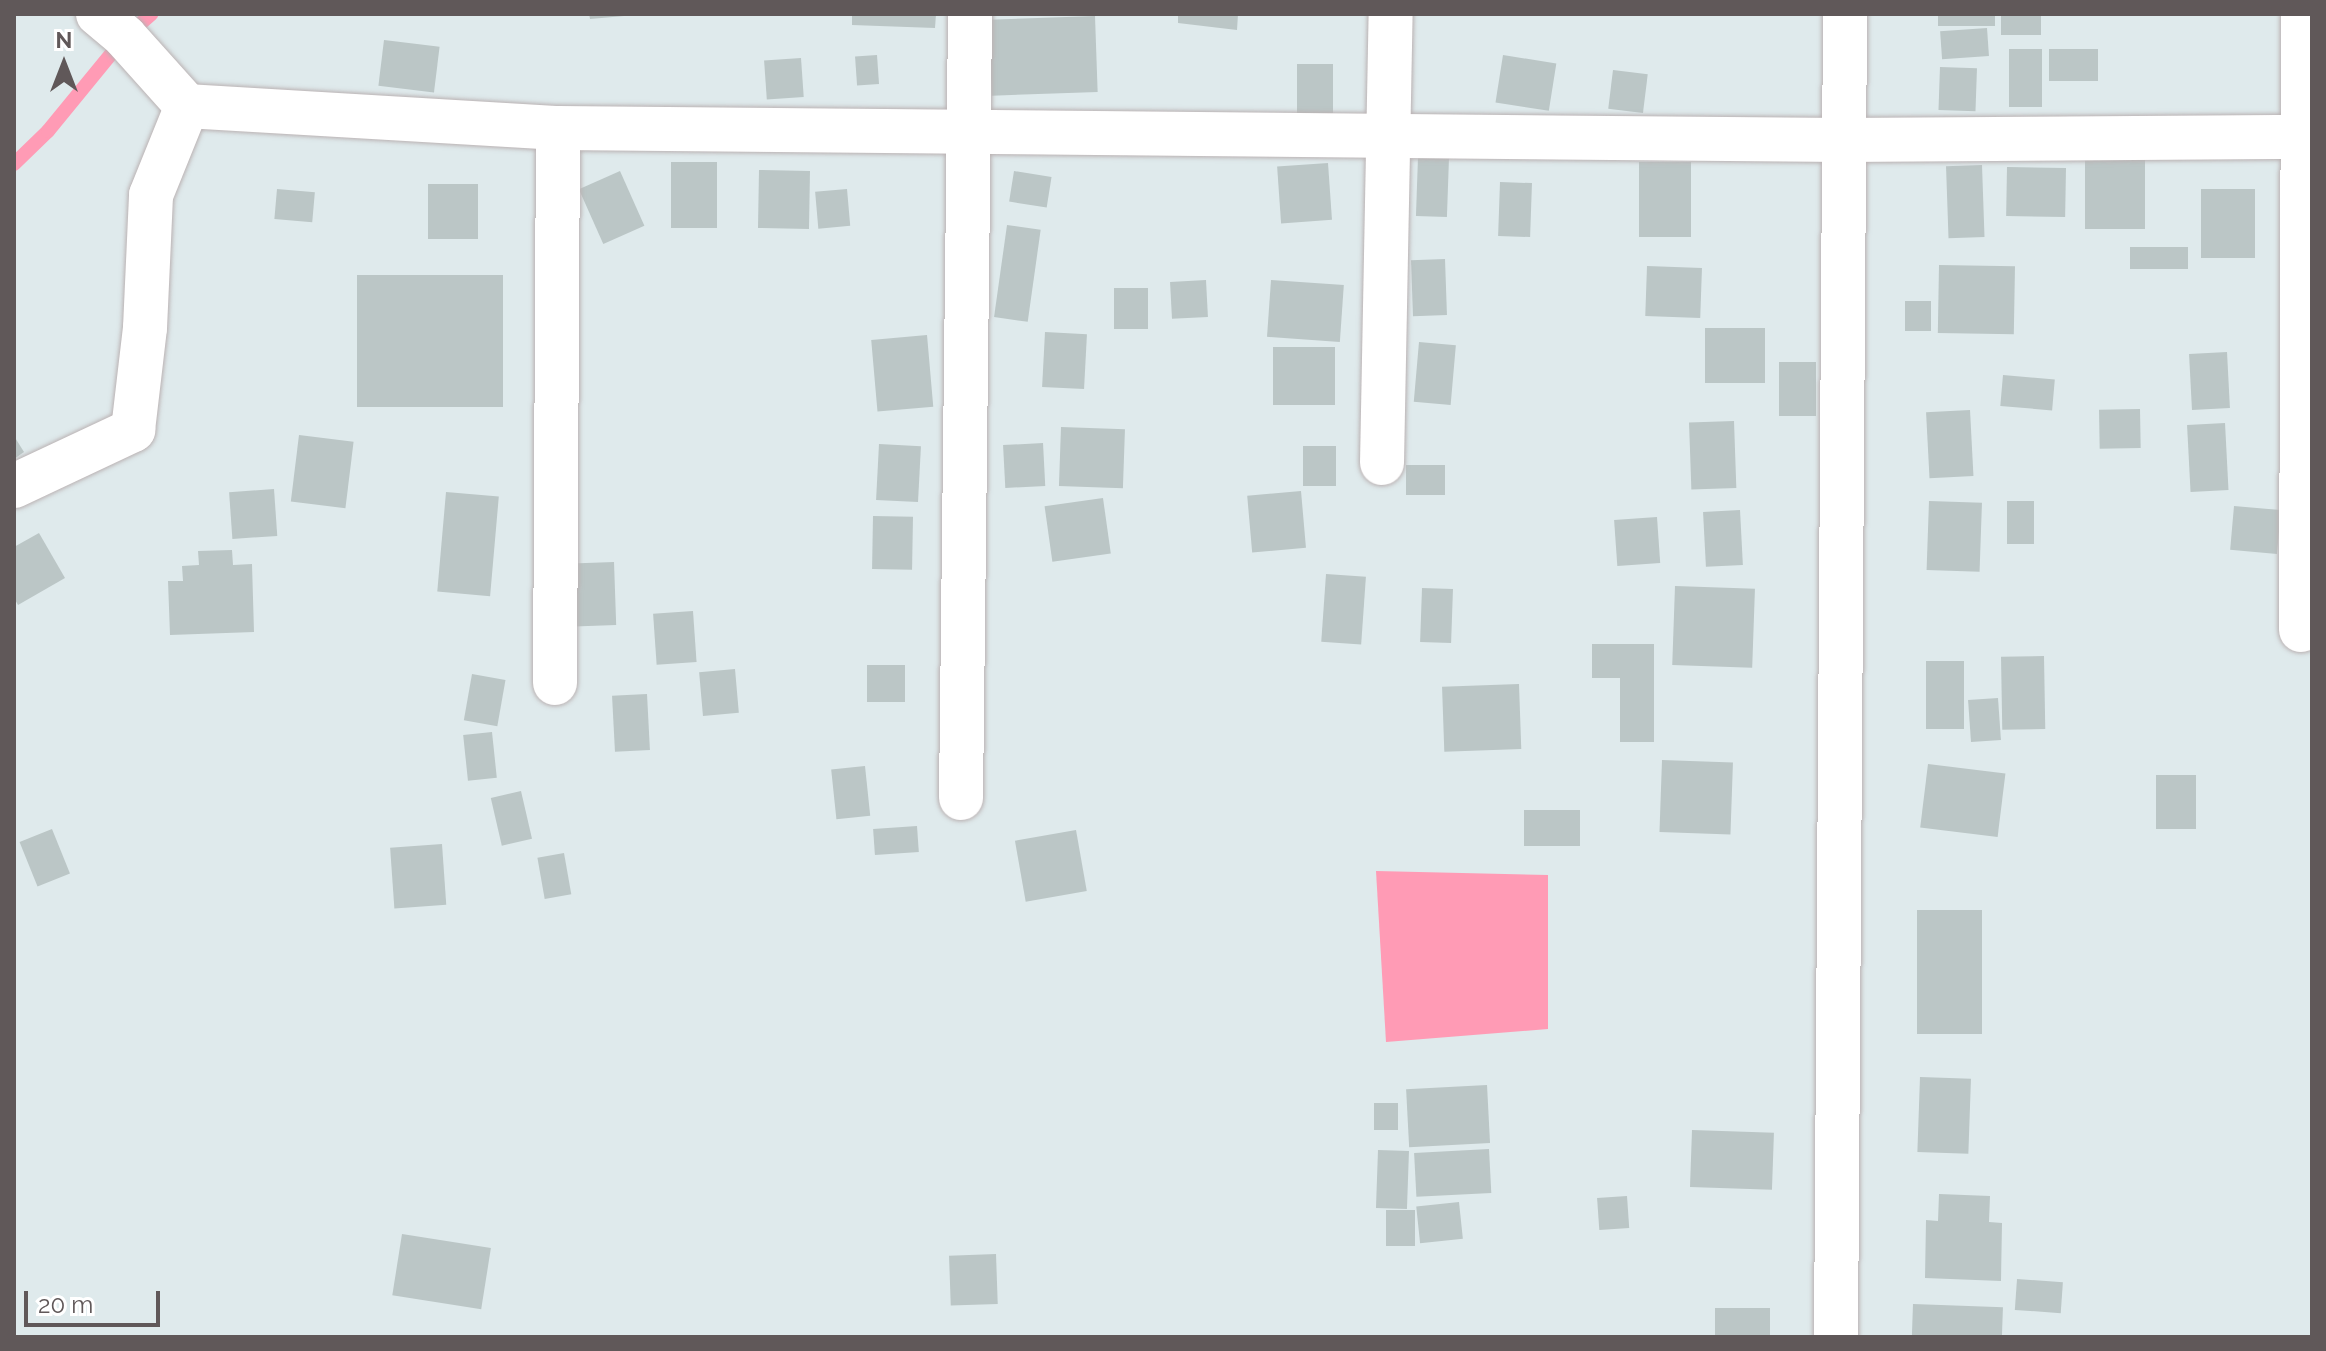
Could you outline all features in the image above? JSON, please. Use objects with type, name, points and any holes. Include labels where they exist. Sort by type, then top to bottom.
[{"type":"street","points":[[98,14],[125,37],[187,106],[558,128],[1843,140],[2307,137]]},
{"type":"street","points":[[961,798],[970,14]]},
{"type":"street","points":[[1382,463],[1391,14]]},
{"type":"street","points":[[1836,1337],[1845,14]]},
{"type":"street","points":[[2301,630],[2307,137],[2303,14]]},
{"type":"street","points":[[14,486],[133,430],[145,328],[151,195],[187,106]]},
{"type":"street","points":[[555,683],[558,128]]},
{"type":"shaded area","points":[[1376,871],[1548,875],[1548,1029],[1386,1042]]},
{"type":"building","points":[[589,14],[624,14],[624,16],[590,19]]},
{"type":"building","points":[[852,14],[936,14],[935,28],[852,25]]},
{"type":"building","points":[[1178,14],[1238,14],[1237,30],[1178,23]]},
{"type":"building","points":[[1938,14],[1995,14],[1995,26],[1938,26]]},
{"type":"building","points":[[2001,14],[2041,14],[2041,35],[2001,35]]},
{"type":"building","points":[[1095,16],[1098,92],[992,96],[989,20]]},
{"type":"building","points":[[1987,28],[1989,56],[1942,59],[1940,31]]},
{"type":"building","points":[[384,40],[440,47],[434,92],[378,86]]},
{"type":"building","points":[[2009,49],[2042,49],[2042,107],[2009,107]]},
{"type":"building","points":[[2049,49],[2098,49],[2098,81],[2049,81]]},
{"type":"building","points":[[877,55],[879,84],[857,85],[855,57]]},
{"type":"building","points":[[1503,55],[1556,63],[1549,111],[1495,102]]},
{"type":"building","points":[[801,58],[804,97],[767,99],[764,61]]},
{"type":"building","points":[[1297,64],[1333,64],[1333,120],[1297,120]]},
{"type":"building","points":[[1940,67],[1977,68],[1975,111],[1938,110]]},
{"type":"building","points":[[1613,70],[1648,74],[1643,113],[1608,109]]},
{"type":"building","points":[[1418,157],[1449,158],[1447,217],[1416,216]]},
{"type":"building","points":[[2085,158],[2145,158],[2145,229],[2085,229]]},
{"type":"building","points":[[671,162],[717,162],[717,228],[671,228]]},
{"type":"building","points":[[1639,162],[1691,162],[1691,237],[1639,237]]},
{"type":"building","points":[[1328,163],[1332,220],[1281,223],[1277,167]]},
{"type":"building","points":[[1982,165],[1985,237],[1949,238],[1946,166]]},
{"type":"building","points":[[2007,167],[2066,168],[2065,217],[2006,216]]},
{"type":"building","points":[[759,170],[810,171],[809,229],[758,228]]},
{"type":"building","points":[[620,171],[644,226],[603,244],[579,189]]},
{"type":"building","points":[[1014,171],[1052,177],[1047,208],[1009,202]]},
{"type":"building","points":[[1500,182],[1532,183],[1530,237],[1498,236]]},
{"type":"building","points":[[428,184],[478,184],[478,239],[428,239]]},
{"type":"building","points":[[277,189],[315,192],[312,222],[274,219]]},
{"type":"building","points":[[847,189],[850,226],[818,229],[815,192]]},
{"type":"building","points":[[2201,189],[2255,189],[2255,258],[2201,258]]},
{"type":"building","points":[[1007,225],[1041,230],[1028,322],[994,317]]},
{"type":"building","points":[[2130,247],[2188,247],[2188,269],[2130,269]]},
{"type":"building","points":[[1445,259],[1447,315],[1413,316],[1411,260]]},
{"type":"building","points":[[1939,265],[2015,266],[2014,334],[1938,333]]},
{"type":"building","points":[[1647,266],[1702,268],[1700,318],[1645,316]]},
{"type":"building","points":[[357,275],[503,275],[503,407],[357,407]]},
{"type":"building","points":[[1206,280],[1208,317],[1172,319],[1170,282]]},
{"type":"building","points":[[1271,280],[1344,285],[1340,342],[1267,337]]},
{"type":"building","points":[[1114,288],[1148,288],[1148,329],[1114,329]]},
{"type":"building","points":[[1905,301],[1931,301],[1931,331],[1905,331]]},
{"type":"building","points":[[1705,328],[1765,328],[1765,383],[1705,383]]},
{"type":"building","points":[[1045,332],[1087,334],[1084,389],[1042,387]]},
{"type":"building","points":[[927,335],[933,407],[877,412],[871,340]]},
{"type":"building","points":[[1419,342],[1456,345],[1451,405],[1414,402]]},
{"type":"building","points":[[1273,347],[1335,347],[1335,405],[1273,405]]},
{"type":"building","points":[[2227,352],[2230,408],[2192,410],[2189,354]]},
{"type":"building","points":[[1779,362],[1816,362],[1816,416],[1779,416]]},
{"type":"building","points":[[2003,375],[2055,380],[2052,410],[2000,406]]},
{"type":"building","points":[[2140,409],[2141,448],[2100,449],[2099,410]]},
{"type":"building","points":[[1970,410],[1973,476],[1930,478],[1926,412]]},
{"type":"building","points":[[1734,421],[1736,488],[1691,490],[1689,423]]},
{"type":"building","points":[[2225,423],[2229,490],[2191,492],[2187,425]]},
{"type":"building","points":[[1061,427],[1125,429],[1123,488],[1059,486]]},
{"type":"building","points":[[299,435],[354,442],[345,508],[291,502]]},
{"type":"building","points":[[14,436],[24,452],[14,459]]},
{"type":"building","points":[[1043,443],[1045,486],[1005,488],[1003,445]]},
{"type":"building","points":[[879,444],[921,446],[918,502],[876,500]]},
{"type":"building","points":[[1303,446],[1336,446],[1336,486],[1303,486]]},
{"type":"building","points":[[1406,465],[1445,465],[1445,495],[1406,495]]},
{"type":"building","points":[[274,489],[277,536],[232,539],[229,492]]},
{"type":"building","points":[[1301,491],[1306,548],[1252,552],[1247,496]]},
{"type":"building","points":[[446,492],[499,497],[490,596],[437,592]]},
{"type":"building","points":[[1103,498],[1111,553],[1052,562],[1045,506]]},
{"type":"building","points":[[1929,501],[1982,503],[1980,572],[1927,570]]},
{"type":"building","points":[[2007,501],[2034,501],[2034,544],[2007,544]]},
{"type":"building","points":[[2234,506],[2281,510],[2277,554],[2230,550]]},
{"type":"building","points":[[1740,510],[1743,565],[1706,567],[1703,512]]},
{"type":"building","points":[[873,516],[913,517],[912,570],[872,569]]},
{"type":"building","points":[[1657,517],[1660,563],[1617,566],[1614,520]]},
{"type":"building","points":[[39,533],[65,578],[18,605],[14,598],[14,547]]},
{"type":"building","points":[[232,550],[233,565],[252,564],[254,632],[170,635],[168,581],[183,581],[182,566],[199,565],[198,551]]},
{"type":"building","points":[[614,562],[616,625],[574,626],[572,563]]},
{"type":"building","points":[[1326,574],[1366,577],[1361,645],[1321,642]]},
{"type":"building","points":[[1675,586],[1755,589],[1752,668],[1672,665]]},
{"type":"building","points":[[1422,588],[1453,589],[1451,643],[1420,642]]},
{"type":"building","points":[[693,611],[697,662],[657,665],[653,614]]},
{"type":"building","points":[[1592,644],[1654,644],[1654,742],[1620,742],[1620,678],[1592,678]]},
{"type":"building","points":[[2044,656],[2045,729],[2002,730],[2001,657]]},
{"type":"building","points":[[1926,661],[1964,661],[1964,729],[1926,729]]},
{"type":"building","points":[[867,665],[905,665],[905,702],[867,702]]},
{"type":"building","points":[[735,669],[739,713],[703,716],[699,672]]},
{"type":"building","points":[[472,674],[505,680],[497,726],[464,720]]},
{"type":"building","points":[[1519,684],[1521,749],[1444,752],[1442,687]]},
{"type":"building","points":[[647,694],[650,750],[615,752],[612,696]]},
{"type":"building","points":[[1998,698],[2001,740],[1971,742],[1968,700]]},
{"type":"building","points":[[492,732],[497,778],[468,781],[463,735]]},
{"type":"building","points":[[1662,760],[1733,762],[1730,834],[1659,832]]},
{"type":"building","points":[[1928,764],[2005,774],[1998,837],[1920,828]]},
{"type":"building","points":[[865,766],[870,816],[836,819],[831,770]]},
{"type":"building","points":[[2156,775],[2196,775],[2196,829],[2156,829]]},
{"type":"building","points":[[521,791],[532,839],[502,846],[491,798]]},
{"type":"building","points":[[1524,810],[1580,810],[1580,846],[1524,846]]},
{"type":"building","points":[[917,826],[919,852],[875,855],[873,829]]},
{"type":"building","points":[[52,829],[70,874],[38,887],[20,842]]},
{"type":"building","points":[[1076,830],[1087,891],[1026,902],[1015,841]]},
{"type":"building","points":[[442,844],[446,905],[394,908],[390,848]]},
{"type":"building","points":[[564,853],[571,894],[545,899],[537,858]]},
{"type":"building","points":[[1917,910],[1982,910],[1982,1034],[1917,1034]]},
{"type":"building","points":[[1920,1077],[1971,1079],[1968,1154],[1917,1152]]},
{"type":"building","points":[[1487,1085],[1490,1143],[1409,1147],[1406,1089]]},
{"type":"building","points":[[1374,1103],[1398,1103],[1398,1130],[1374,1130]]},
{"type":"building","points":[[1692,1130],[1774,1133],[1772,1190],[1690,1187]]},
{"type":"building","points":[[1489,1149],[1491,1193],[1416,1197],[1414,1153]]},
{"type":"building","points":[[1378,1150],[1409,1151],[1407,1209],[1376,1208]]},
{"type":"building","points":[[1939,1194],[1990,1196],[1989,1222],[2002,1223],[2001,1281],[1925,1278],[1926,1220],[1938,1221]]},
{"type":"building","points":[[1627,1196],[1629,1228],[1599,1230],[1597,1198]]},
{"type":"building","points":[[1459,1202],[1463,1239],[1420,1243],[1416,1206]]},
{"type":"building","points":[[1386,1210],[1415,1210],[1415,1246],[1386,1246]]},
{"type":"building","points":[[402,1234],[491,1248],[481,1309],[392,1295]]},
{"type":"building","points":[[996,1254],[998,1304],[951,1306],[949,1256]]},
{"type":"building","points":[[2017,1279],[2063,1282],[2061,1313],[2015,1310]]},
{"type":"building","points":[[1913,1304],[2003,1307],[2002,1337],[1912,1337]]},
{"type":"building","points":[[1715,1308],[1770,1308],[1770,1337],[1715,1337]]},
{"type":"waterway","points":[[14,164],[48,131],[125,37],[151,14]]}]
